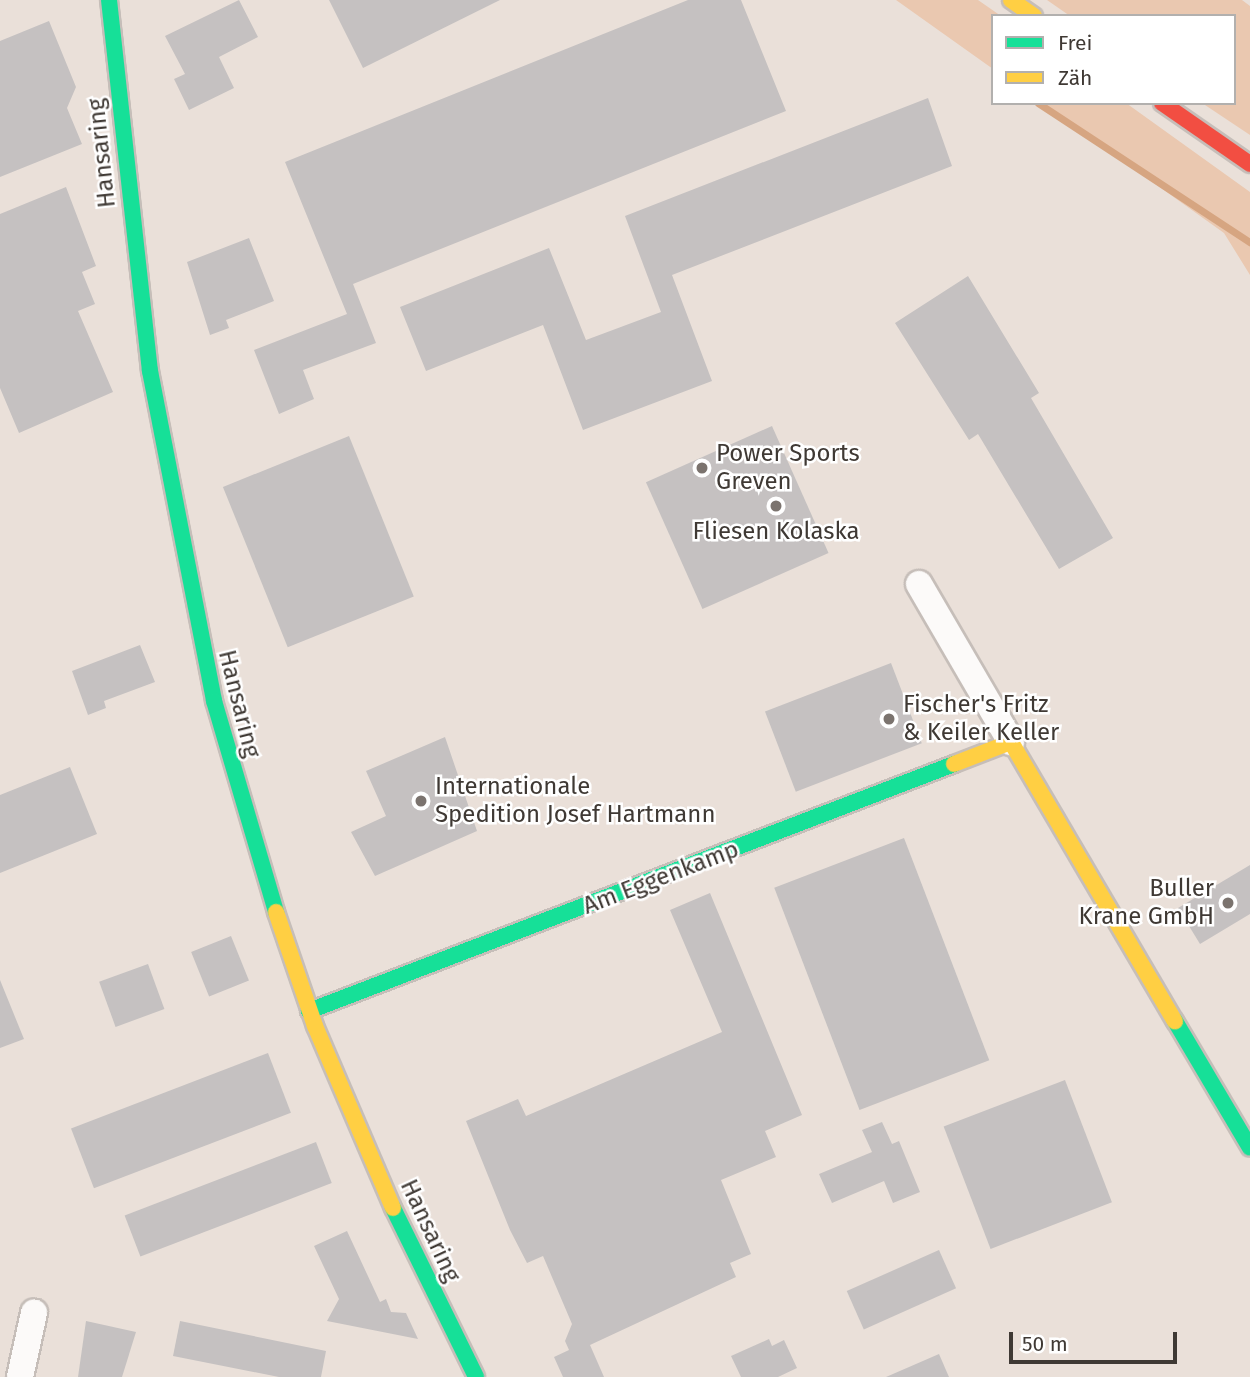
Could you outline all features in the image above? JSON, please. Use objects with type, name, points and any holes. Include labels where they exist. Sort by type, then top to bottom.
[{"type":"street","name":"Hansaring","points":[[109,0],[150,371],[179,544],[236,783],[309,1012],[396,1215],[476,1377]]},
{"type":"street","points":[[1010,0],[1031,14]]},
{"type":"street","points":[[1165,105],[1250,164]]},
{"type":"street","points":[[919,584],[1250,1149]]},
{"type":"street","name":"Am Eggenkamp","points":[[309,1012],[1011,742]]},
{"type":"street","points":[[20,1377],[34,1313]]},
{"type":"shaded area","points":[[896,0],[978,0],[998,14],[991,14],[991,68]]},
{"type":"shaded area","points":[[1047,0],[1242,0],[1250,6],[1250,135],[1205,105],[1236,105],[1236,14],[1067,14]]},
{"type":"shaded area","points":[[1045,105],[1129,105],[1250,192],[1250,275],[1224,233]]},
{"type":"building","points":[[239,0],[258,37],[219,57],[234,88],[189,110],[174,79],[185,74],[165,36]]},
{"type":"building","points":[[329,0],[500,0],[363,68]]},
{"type":"building","points":[[688,0],[741,0],[786,111],[353,284],[376,343],[303,370],[314,399],[279,414],[254,350],[347,314],[285,162]]},
{"type":"building","points":[[49,21],[76,87],[67,108],[82,144],[0,177],[0,41]]},
{"type":"building","points":[[928,98],[952,166],[672,275],[712,381],[583,430],[543,325],[426,371],[400,307],[549,248],[586,340],[661,312],[625,216]]},
{"type":"building","points":[[66,187],[96,266],[82,272],[95,304],[78,311],[113,392],[19,433],[0,388],[0,214]]},
{"type":"building","points":[[249,238],[274,301],[226,320],[229,328],[210,335],[187,262]]},
{"type":"building","points":[[968,276],[1039,393],[1031,398],[1113,538],[1059,569],[978,434],[969,440],[895,323]]},
{"type":"building","points":[[772,426],[829,553],[702,609],[646,482]]},
{"type":"building","points":[[349,436],[414,596],[288,647],[223,487]]},
{"type":"building","points":[[140,645],[155,682],[104,701],[106,708],[88,715],[72,671]]},
{"type":"building","points":[[891,663],[922,743],[796,792],[765,711]]},
{"type":"building","name":"Internationale Spedition Josef Hartmann","points":[[445,737],[477,831],[375,876],[351,832],[386,816],[366,771]]},
{"type":"building","points":[[70,767],[97,834],[0,873],[0,795]]},
{"type":"building","points":[[904,838],[989,1060],[860,1110],[774,888]]},
{"type":"building","points":[[1250,865],[1250,914],[1200,944],[1178,908]]},
{"type":"building","points":[[710,893],[802,1115],[765,1131],[776,1157],[721,1180],[751,1254],[730,1263],[736,1277],[590,1345],[604,1377],[563,1377],[554,1357],[569,1350],[565,1341],[572,1324],[543,1256],[527,1263],[510,1230],[466,1121],[518,1099],[526,1116],[722,1032],[670,910]]},
{"type":"building","points":[[231,936],[249,981],[209,997],[191,952]]},
{"type":"building","points":[[148,964],[164,1009],[116,1027],[99,982]]},
{"type":"building","points":[[0,980],[24,1039],[0,1048]]},
{"type":"building","points":[[268,1053],[291,1113],[94,1188],[71,1129]]},
{"type":"building","points":[[1065,1080],[1112,1202],[991,1249],[944,1127]]},
{"type":"building","points":[[882,1122],[892,1144],[899,1141],[920,1192],[893,1203],[884,1181],[832,1203],[819,1174],[872,1152],[862,1130]]},
{"type":"building","points":[[316,1142],[332,1183],[140,1257],[125,1215]]},
{"type":"building","points":[[347,1231],[380,1302],[386,1299],[391,1312],[406,1313],[418,1339],[327,1321],[339,1299],[314,1246]]},
{"type":"building","points":[[939,1250],[956,1288],[864,1329],[847,1291]]},
{"type":"building","points":[[86,1321],[136,1332],[122,1377],[78,1377]]},
{"type":"building","points":[[180,1321],[326,1351],[321,1377],[279,1377],[173,1356]]},
{"type":"building","points":[[769,1339],[772,1346],[784,1340],[797,1368],[778,1377],[741,1377],[731,1356]]},
{"type":"building","points":[[939,1354],[949,1377],[886,1377]]},
{"type":"waterway","points":[[1041,105],[1250,242]]},
{"type":"traffic: fast","points":[[109,0],[150,371],[214,701],[276,912]]},
{"type":"traffic: fast","points":[[309,1011],[954,764]]},
{"type":"traffic: fast","points":[[1175,1021],[1250,1148]]},
{"type":"traffic: fast","points":[[393,1208],[476,1377]]},
{"type":"traffic: slow","points":[[1011,0],[1031,14]]},
{"type":"traffic: slow","points":[[954,764],[1011,742],[1175,1021]]},
{"type":"traffic: slow","points":[[276,912],[315,1026],[393,1208]]},
{"type":"traffic: jam","points":[[1165,105],[1250,164]]},
{"type":"place","name":"Power Sports Greven","points":[[702,468]]},
{"type":"place","name":"Fliesen Kolaska","points":[[776,506]]},
{"type":"place","name":"Fischer's Fritz & Keiler Keller","points":[[889,719]]},
{"type":"place","name":"Internationale Spedition Josef Hartmann","points":[[421,801]]},
{"type":"place","name":"Buller Krane GmbH","points":[[1228,903]]}]
